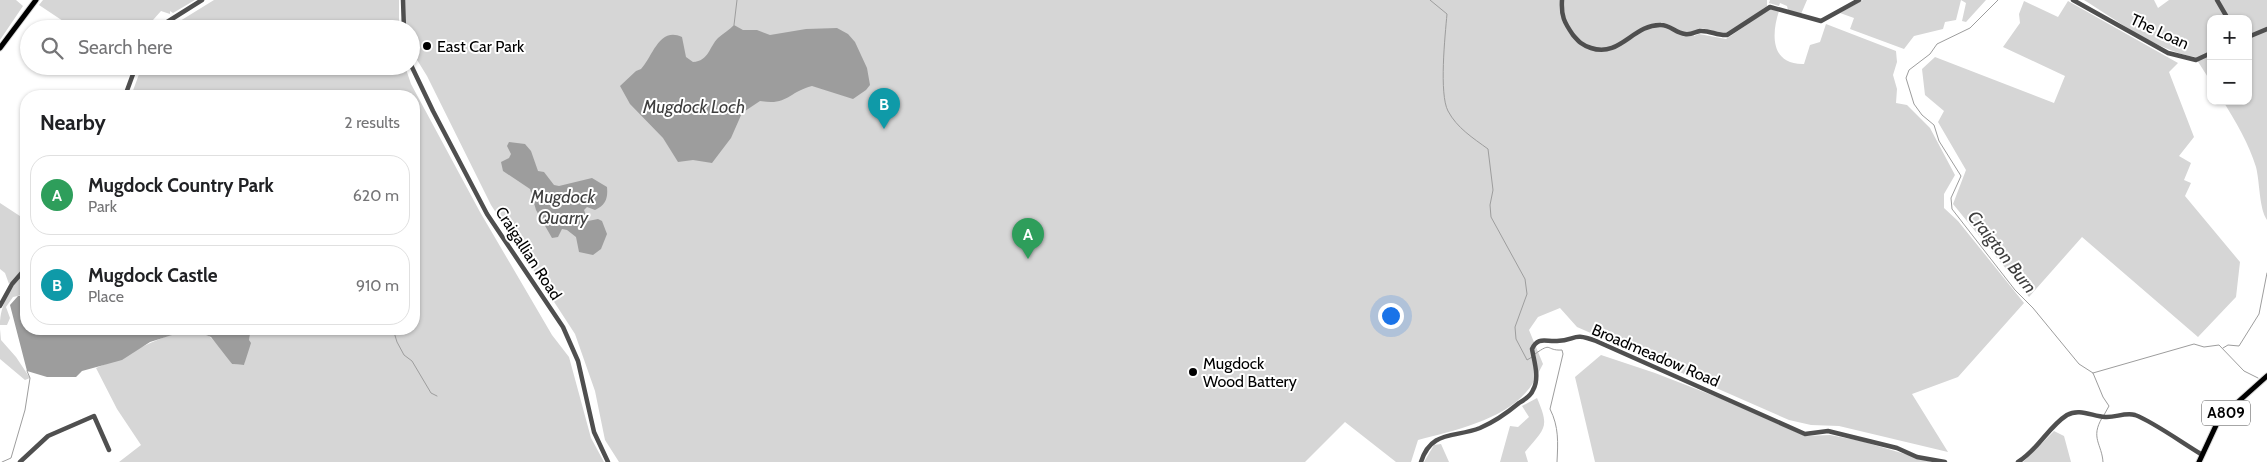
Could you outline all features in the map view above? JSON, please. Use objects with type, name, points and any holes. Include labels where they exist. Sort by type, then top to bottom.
[{"type":"main road","points":[[21,20],[36,0]]},
{"type":"main road","points":[[0,48],[20,21]]},
{"type":"main road","name":"A809","points":[[2199,462],[2201,454],[2219,420],[2267,376]]},
{"type":"street","points":[[170,20],[202,0]]},
{"type":"street","points":[[403,0],[404,20]]},
{"type":"street","points":[[1562,0],[1561,15],[1576,40],[1580,44],[1603,50],[1615,48],[1636,32],[1661,25],[1686,34],[1700,31],[1727,36],[1770,7],[1822,21],[1859,0]]},
{"type":"street","name":"The Loan","points":[[2073,0],[2168,53],[2196,60],[2207,55]]},
{"type":"street","points":[[2217,0],[2226,15]]},
{"type":"street","points":[[2252,35],[2267,29]]},
{"type":"street","points":[[127,90],[133,75]]},
{"type":"street","name":"Craigallian Road","points":[[416,75],[432,111],[487,214],[562,327],[578,361],[594,432],[608,462]]},
{"type":"street","points":[[0,306],[12,284],[20,275]]},
{"type":"street","name":"Broadmeadow Road","points":[[1421,462],[1430,444],[1436,440],[1482,427],[1503,416],[1531,394],[1535,383],[1535,360],[1532,351],[1535,344],[1542,339],[1557,341],[1573,336],[1586,338],[1805,434],[1828,431],[1897,448],[1917,457],[1945,462]]},
{"type":"street","points":[[2018,462],[2030,455],[2056,424],[2068,414],[2077,411],[2104,417],[2135,415],[2201,454]]},
{"type":"street","points":[[20,462],[48,436],[94,416],[109,450]]},
{"type":"shaded area","points":[[0,0],[16,0],[23,6],[0,40]]},
{"type":"shaded area","points":[[43,0],[195,0],[173,13],[170,11],[170,14],[161,11],[153,20],[62,20],[39,5]]},
{"type":"shaded area","points":[[214,0],[399,0],[399,20],[182,20]]},
{"type":"shaded area","points":[[405,0],[1767,0],[1767,6],[1738,27],[1723,35],[1702,28],[1693,32],[1694,36],[1699,34],[1726,39],[1770,9],[1779,11],[1775,30],[1776,47],[1779,54],[1785,60],[1793,63],[1804,64],[1810,45],[1820,42],[1826,24],[1896,51],[1897,62],[1893,75],[1897,89],[1896,103],[1907,105],[1930,128],[1955,175],[1944,194],[1944,208],[1958,221],[2024,303],[1958,377],[1912,394],[1948,452],[1839,426],[1811,425],[1789,420],[1577,327],[1560,308],[1538,317],[1529,330],[1543,364],[1527,391],[1505,410],[1491,417],[1477,423],[1418,440],[1411,462],[1396,462],[1345,422],[1305,462],[619,462],[605,440],[595,391],[575,334],[491,205],[420,65],[420,20],[406,20]]},
{"type":"shaded area","points":[[1770,0],[1807,0],[1801,14],[1788,10],[1787,6],[1780,3],[1779,6],[1769,3]]},
{"type":"shaded area","points":[[1863,0],[1961,0],[1956,20],[1945,22],[1943,29],[1914,36],[1904,49],[1850,29],[1854,18],[1840,13]]},
{"type":"shaded area","points":[[1961,0],[1986,0],[1966,22],[1962,21],[1966,3]]},
{"type":"shaded area","points":[[2084,0],[2154,0],[2158,8],[2169,0],[2267,0],[2267,220],[2262,209],[2253,158],[2242,133],[2225,105],[2252,105],[2252,15],[2207,15],[2207,76],[2195,57],[2166,48]]},
{"type":"shaded area","points":[[2024,1],[2058,17],[2068,1],[2178,63],[2169,72],[2194,137],[2179,156],[2191,163],[2184,180],[2191,183],[2185,196],[2240,262],[2236,297],[2198,337],[2082,237],[2029,297],[1953,204],[1966,170],[1938,122],[1944,111],[1925,95],[1922,69],[1935,57],[2054,103],[2065,76],[2003,47],[2020,23],[2019,14]]},
{"type":"shaded area","points":[[139,75],[408,75],[414,90],[133,90]]},
{"type":"shaded area","points":[[420,101],[480,212],[552,335],[569,357],[591,438],[604,462],[119,462],[141,445],[117,409],[96,368],[172,335],[206,335],[222,349],[232,364],[244,365],[250,335],[420,335]]},
{"type":"shaded area","points":[[0,203],[20,216],[20,272],[9,284],[5,273],[0,269]]},
{"type":"shaded area","points":[[20,277],[20,295],[13,297],[6,307],[10,318],[7,325],[0,325],[4,303]]},
{"type":"shaded area","points":[[0,329],[1,340],[16,357],[30,378],[25,380],[0,359]]},
{"type":"shaded area","points":[[1601,355],[1655,373],[1722,399],[1805,436],[1830,435],[1861,441],[1932,462],[1595,462],[1575,377]]},
{"type":"shaded area","points":[[1537,398],[1544,422],[1541,432],[1525,452],[1528,462],[1500,462],[1510,426],[1518,427],[1529,417],[1522,406]]},
{"type":"shaded area","points":[[2054,431],[2064,436],[2071,462],[2023,462]]},
{"type":"shaded area","points":[[1441,444],[1449,462],[1424,462],[1434,445]]},
{"type":"water","name":"Mugdock Loch","points":[[734,25],[743,30],[757,30],[770,35],[806,29],[837,28],[848,34],[855,42],[867,68],[870,85],[853,99],[812,86],[777,102],[760,101],[742,113],[731,138],[712,163],[693,160],[678,162],[663,138],[630,104],[620,86],[636,71],[641,69],[657,45],[667,36],[682,37],[686,57],[693,62],[706,56],[718,38]]},
{"type":"water","name":"Mugdock Quarry","points":[[509,142],[525,144],[531,151],[538,171],[544,172],[554,185],[559,186],[592,178],[607,187],[607,198],[602,206],[595,210],[587,207],[584,210],[588,221],[598,219],[602,221],[607,234],[601,249],[593,255],[579,252],[576,237],[567,230],[562,229],[558,237],[552,238],[536,210],[530,189],[503,171],[501,162],[509,158],[511,154],[507,146]]},
{"type":"water","points":[[20,296],[20,335],[172,335],[150,342],[122,360],[82,371],[76,377],[47,377],[27,371],[10,305]]},
{"type":"water","points":[[206,335],[250,335],[249,340],[251,343],[244,365],[232,364],[211,337]]},
{"type":"waterway","points":[[734,25],[737,0]]},
{"type":"waterway","points":[[1430,0],[1447,14],[1443,79],[1445,103],[1448,111],[1461,128],[1488,149],[1493,190],[1490,205],[1491,217],[1525,279],[1527,294],[1515,327],[1516,339],[1527,360],[1532,357]]},
{"type":"waterway","name":"Craigton Burn","points":[[1998,0],[1970,28],[1937,44],[1930,54],[1909,70],[1906,78],[1914,104],[1922,115],[1934,125],[1939,141],[1961,176],[1951,198],[1952,209],[2015,290],[2033,308],[2079,364],[2093,373],[2109,406],[2104,415]]},
{"type":"waterway","points":[[2223,348],[2228,345],[2239,346],[2259,314],[2267,273]]},
{"type":"waterway","points":[[395,335],[404,355],[412,361],[431,393],[437,396]]},
{"type":"waterway","points":[[2093,373],[2194,344],[2204,347],[2219,345],[2244,371],[2258,378]]},
{"type":"waterway","points":[[1535,354],[1547,347],[1562,350],[1563,354],[1550,409],[1558,441],[1557,462]]},
{"type":"waterway","points":[[2,462],[11,458],[25,410],[30,378],[27,371]]},
{"type":"waterway","name":"Craigton Burn","points":[[2102,418],[2097,436],[2103,462]]},
{"type":"place","name":"East Car Park","points":[[427,46]]},
{"type":"place","name":"Mugdock Castle","points":[[884,129]]},
{"type":"place","name":"Mugdock Country Park","points":[[1028,259]]},
{"type":"place","name":"Mugdock Wood Battery","points":[[1193,372]]}]
